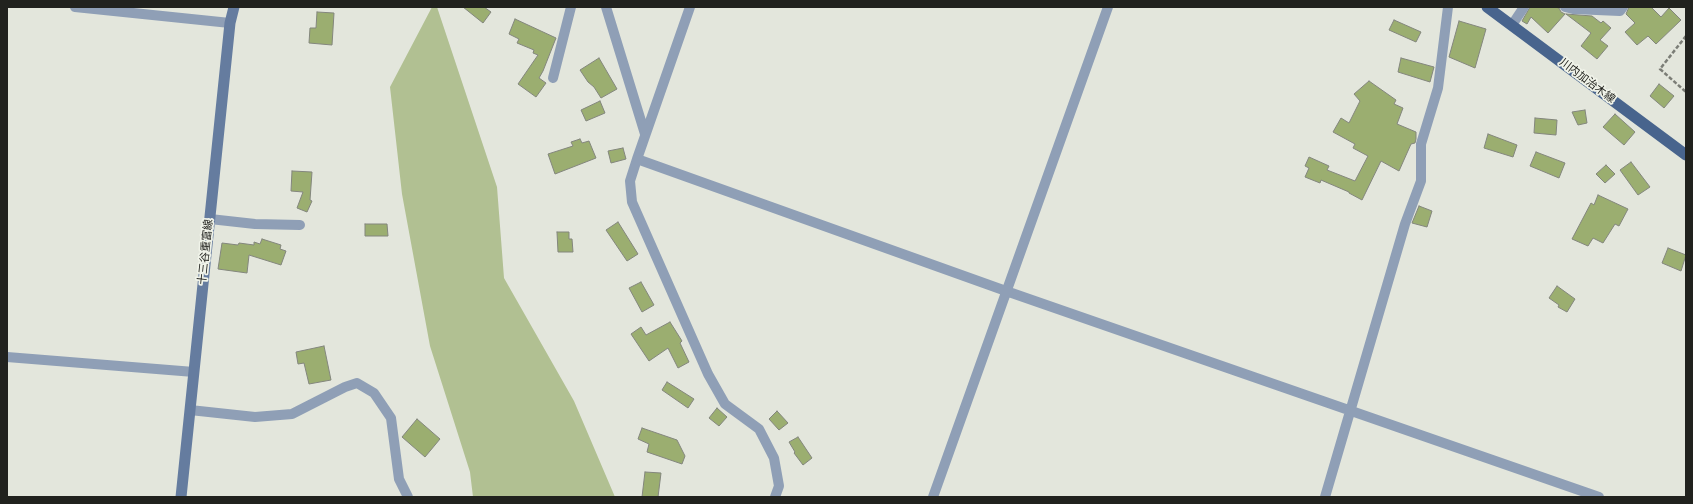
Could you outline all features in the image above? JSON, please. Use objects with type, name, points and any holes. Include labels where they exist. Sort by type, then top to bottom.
[{"type":"main road","name":"十三谷重富線","points":[[180,497],[230,23],[234,7]]},
{"type":"main road","name":"川内加治木線","points":[[1487,7],[1686,155]]},
{"type":"street","points":[[75,7],[230,23]]},
{"type":"street","points":[[553,78],[571,7]]},
{"type":"street","points":[[606,7],[645,134]]},
{"type":"street","points":[[690,7],[636,159],[630,181],[632,202],[708,374],[725,404],[759,429],[774,458],[779,486],[776,497]]},
{"type":"street","points":[[933,497],[1108,7]]},
{"type":"street","points":[[1325,497],[1405,224],[1421,181],[1421,144],[1438,88],[1448,7]]},
{"type":"street","points":[[1512,25],[1524,7]]},
{"type":"street","points":[[1565,7],[1573,9],[1620,11],[1623,7]]},
{"type":"street","points":[[636,159],[1006,291],[1598,497]]},
{"type":"street","points":[[210,219],[255,224],[300,225]]},
{"type":"street","points":[[7,357],[194,372]]},
{"type":"street","points":[[190,410],[255,417],[292,414],[345,387],[357,383],[374,393],[391,418],[399,479],[408,497]]},
{"type":"path","points":[[1686,36],[1660,69],[1686,92]]},
{"type":"green space","points":[[432,7],[437,7],[497,187],[504,278],[574,401],[615,497],[473,497],[470,472],[430,346],[402,194],[390,87]]},
{"type":"building","points":[[463,7],[484,7],[491,12],[483,23]]},
{"type":"building","points":[[1530,7],[1555,7],[1559,8],[1561,12],[1565,14],[1548,33],[1531,17],[1527,24],[1522,21]]},
{"type":"building","points":[[1629,7],[1651,7],[1661,17],[1669,8],[1681,20],[1656,44],[1648,36],[1637,45],[1625,32],[1635,23],[1626,14]]},
{"type":"building","points":[[317,12],[334,13],[332,45],[309,43],[310,28],[316,28]]},
{"type":"building","points":[[1566,14],[1592,16],[1601,23],[1603,21],[1611,28],[1600,40],[1608,46],[1597,59],[1581,46],[1591,33]]},
{"type":"building","points":[[515,19],[556,38],[539,78],[546,83],[536,97],[518,84],[538,55],[533,53],[534,50],[517,43],[519,39],[509,34]]},
{"type":"building","points":[[1394,20],[1421,32],[1416,42],[1389,30]]},
{"type":"building","points":[[1459,21],[1486,29],[1475,68],[1449,57]]},
{"type":"building","points":[[599,58],[617,89],[601,98],[580,70]]},
{"type":"building","points":[[1401,58],[1434,67],[1430,82],[1398,72]]},
{"type":"building","points":[[1369,81],[1396,100],[1394,104],[1403,108],[1397,124],[1416,132],[1416,139],[1415,143],[1411,144],[1399,171],[1381,161],[1362,200],[1349,192],[1321,180],[1320,183],[1305,177],[1309,168],[1305,166],[1309,157],[1329,166],[1327,170],[1355,181],[1368,156],[1353,148],[1355,144],[1333,132],[1341,118],[1349,123],[1360,101],[1354,94]]},
{"type":"building","points":[[1659,84],[1674,96],[1664,108],[1650,96]]},
{"type":"building","points":[[600,101],[605,113],[586,121],[581,110]]},
{"type":"building","points":[[1585,110],[1587,123],[1578,125],[1572,112]]},
{"type":"building","points":[[1615,114],[1635,132],[1624,145],[1603,127]]},
{"type":"building","points":[[1535,118],[1557,120],[1556,135],[1534,133]]},
{"type":"building","points":[[1488,134],[1517,145],[1513,157],[1484,148]]},
{"type":"building","points":[[580,139],[582,143],[589,141],[596,158],[555,174],[548,154],[573,146],[571,142]]},
{"type":"building","points":[[623,148],[626,159],[611,163],[608,151]]},
{"type":"building","points":[[1536,152],[1565,163],[1559,178],[1530,166]]},
{"type":"building","points":[[1631,162],[1650,187],[1638,195],[1620,170]]},
{"type":"building","points":[[1606,165],[1615,174],[1605,183],[1596,174]]},
{"type":"building","points":[[292,171],[312,172],[310,200],[312,201],[307,212],[297,208],[303,192],[291,191]]},
{"type":"building","points":[[1598,195],[1628,209],[1619,226],[1615,224],[1603,243],[1593,238],[1588,246],[1572,239],[1591,203],[1594,205]]},
{"type":"building","points":[[1419,206],[1432,211],[1427,227],[1412,223]]},
{"type":"building","points":[[618,222],[638,254],[627,261],[606,230]]},
{"type":"building","points":[[365,224],[387,224],[388,236],[365,236]]},
{"type":"building","points":[[557,232],[569,232],[569,239],[572,239],[573,252],[558,252]]},
{"type":"building","points":[[262,239],[281,245],[280,249],[286,251],[281,265],[249,255],[247,273],[218,269],[222,243],[254,245],[254,242],[260,244]]},
{"type":"building","points":[[1668,248],[1686,255],[1681,271],[1662,263]]},
{"type":"building","points":[[641,282],[654,305],[642,312],[629,288]]},
{"type":"building","points":[[1557,286],[1575,299],[1567,312],[1558,307],[1559,305],[1549,298]]},
{"type":"building","points":[[670,322],[682,341],[680,343],[689,362],[678,368],[668,348],[649,361],[631,334],[641,327],[646,335]]},
{"type":"building","points":[[324,346],[331,380],[309,384],[304,363],[298,364],[296,352]]},
{"type":"building","points":[[667,382],[694,399],[688,408],[662,390]]},
{"type":"building","points":[[717,408],[727,417],[719,426],[709,418]]},
{"type":"building","points":[[777,411],[788,423],[779,430],[769,419]]},
{"type":"building","points":[[417,419],[440,439],[425,457],[402,437]]},
{"type":"building","points":[[642,428],[677,440],[685,456],[682,464],[647,452],[649,444],[638,439]]},
{"type":"building","points":[[798,437],[812,458],[803,465],[794,453],[795,452],[789,442]]},
{"type":"building","points":[[645,472],[661,473],[658,497],[642,497]]}]
